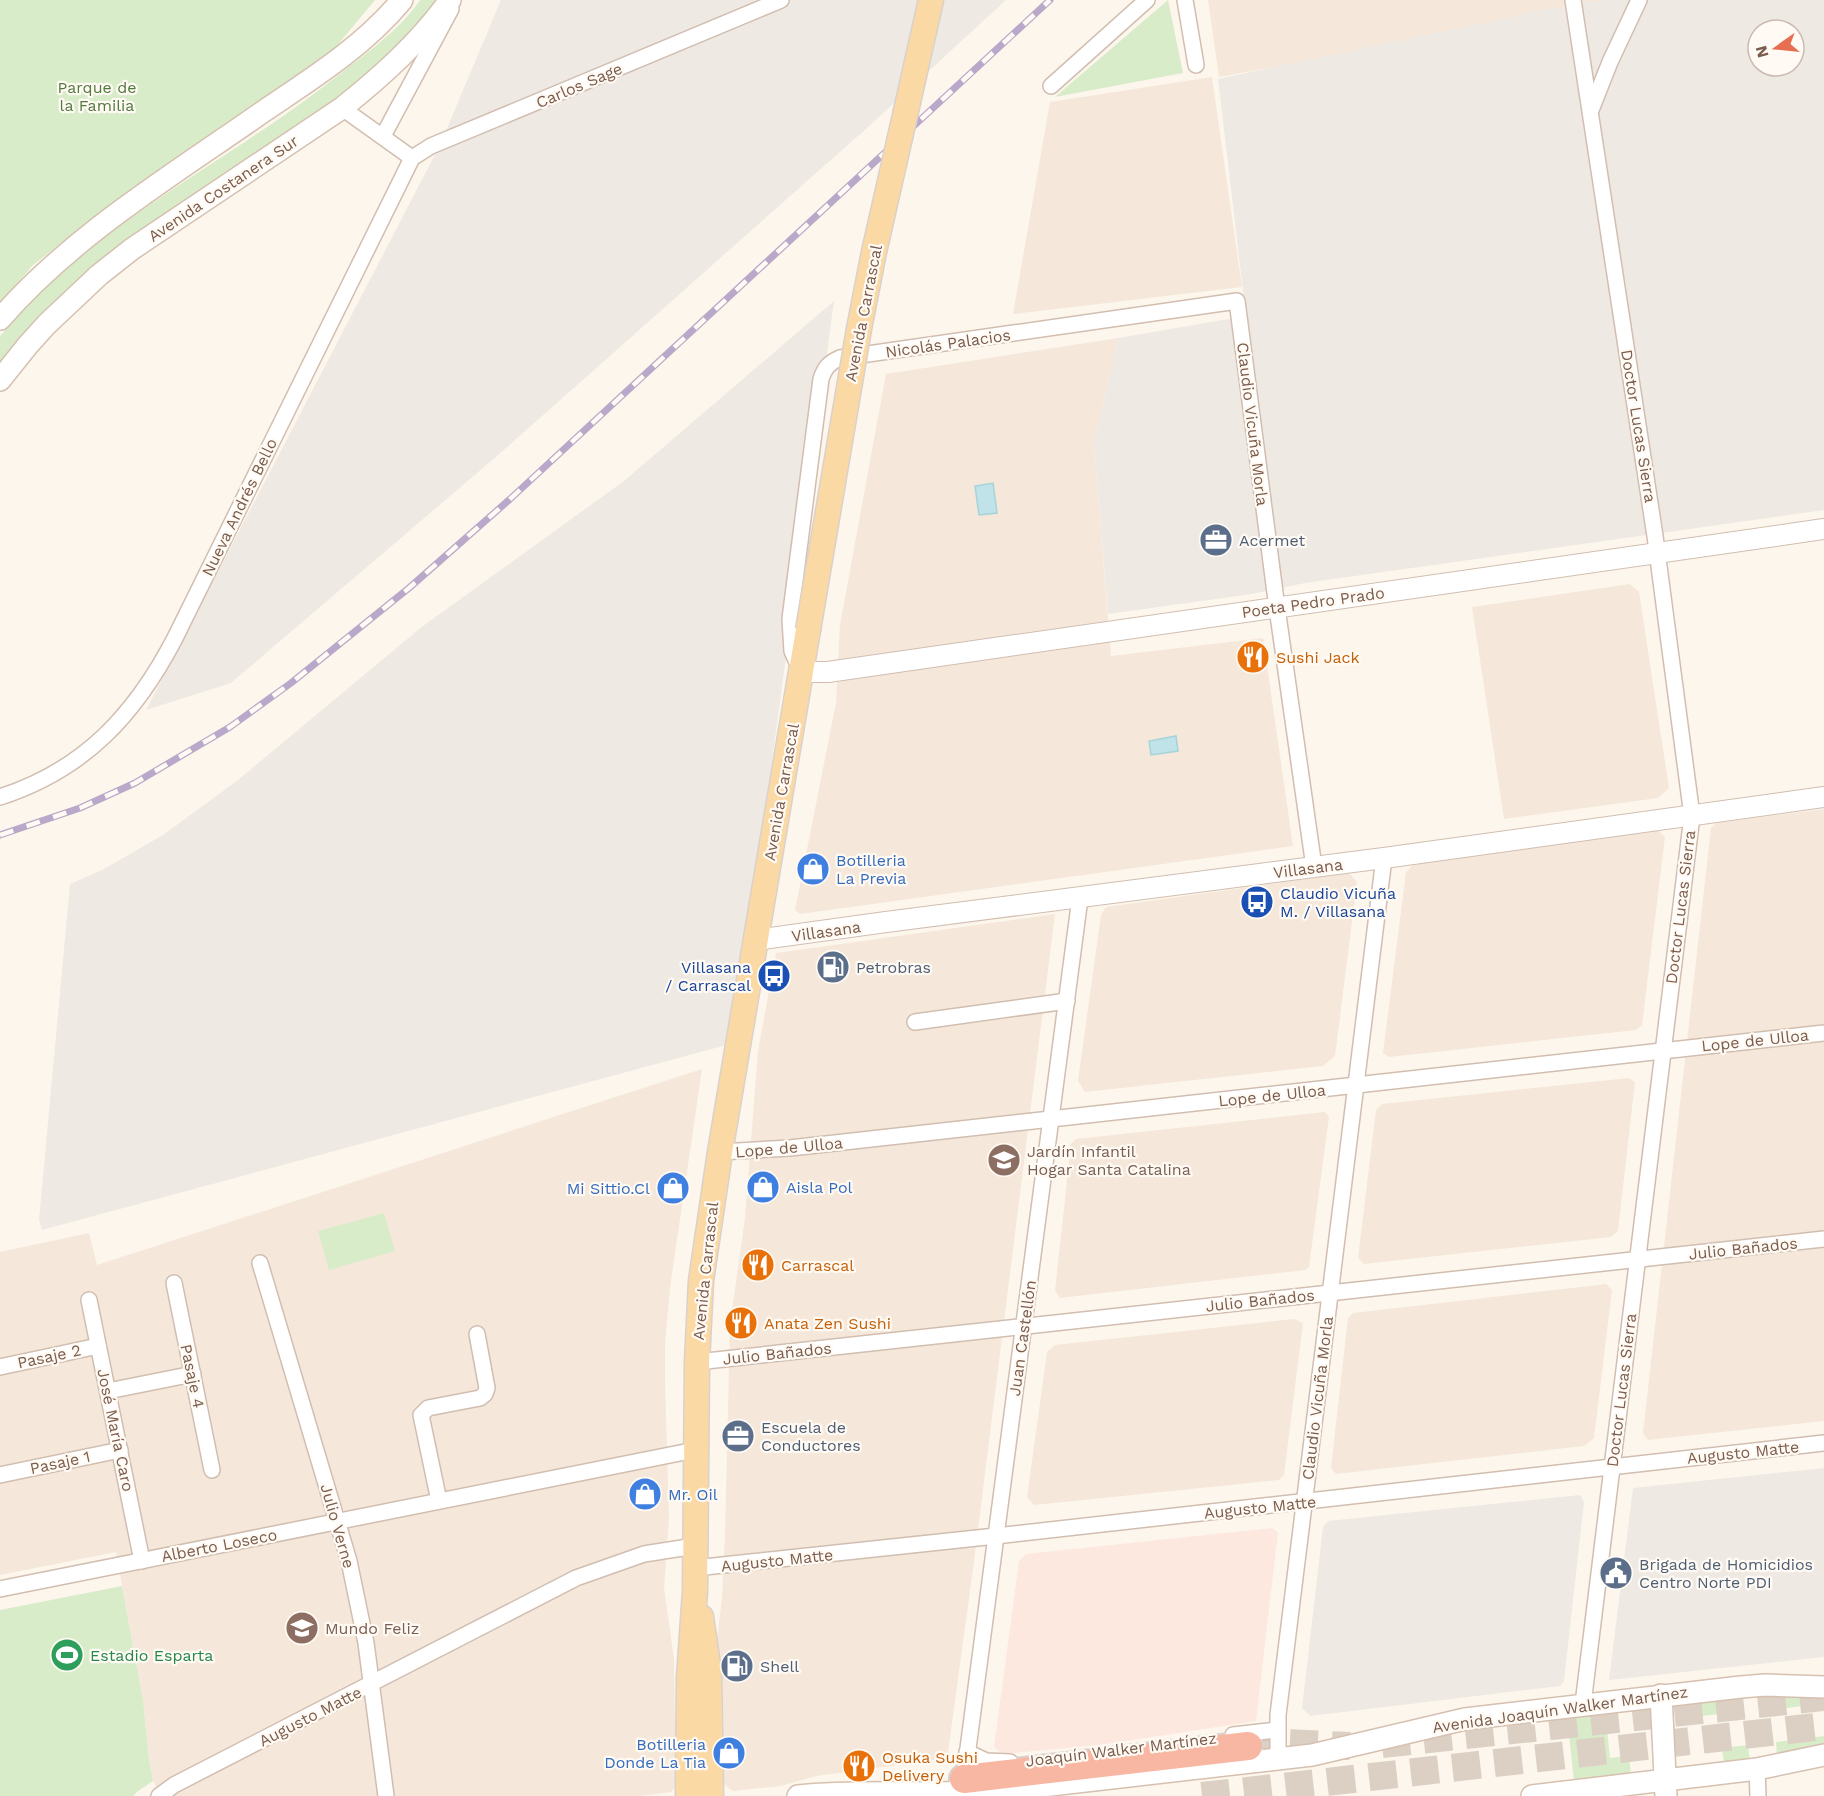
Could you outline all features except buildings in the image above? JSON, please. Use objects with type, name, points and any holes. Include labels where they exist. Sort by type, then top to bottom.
[{"type":"highway","points":[[966,1765],[1248,1746]]},
{"type":"main road","points":[[0,319],[39,279],[102,225],[328,68],[369,34],[402,0]]},
{"type":"main road","name":"Avenida Costanera Sur","points":[[0,380],[47,324],[99,275],[132,249],[342,108],[414,43],[450,0]]},
{"type":"main road","name":"Avenida Carrascal","points":[[688,1796],[688,1678],[695,1568],[697,1362],[705,1248],[808,630],[874,252],[931,0]]},
{"type":"main road","name":"Avenida Carrascal","points":[[695,1568],[709,1672],[711,1796]]},
{"type":"main road","name":"Avenida Joaquín Walker Martínez","points":[[798,1796],[830,1793],[982,1792],[1344,1749],[1442,1723],[1583,1704],[1765,1685],[1824,1687]]},
{"type":"main road","points":[[1661,1695],[1666,1788]]},
{"type":"main road","points":[[1532,1796],[1666,1788],[1824,1755]]},
{"type":"main road","points":[[830,1793],[966,1765]]},
{"type":"street","points":[[383,136],[456,0]]},
{"type":"street","name":"Carlos Sage","points":[[412,159],[431,146],[782,0]]},
{"type":"street","points":[[1051,86],[1147,0]]},
{"type":"street","points":[[1185,0],[1196,65]]},
{"type":"street","name":"Doctor Lucas Sierra","points":[[1573,0],[1658,552],[1692,816],[1583,1704]]},
{"type":"street","name":"Doctor Lucas Sierra","points":[[1590,113],[1606,70],[1639,0]]},
{"type":"street","points":[[342,108],[412,159]]},
{"type":"street","name":"Nueva Andrés Bello","points":[[0,797],[43,781],[82,756],[120,721],[149,684],[171,646],[412,159]]},
{"type":"street","name":"Claudio Vicuña Morla","points":[[1237,301],[1314,867]]},
{"type":"street","name":"Nicolás Palacios","points":[[801,672],[792,651],[790,619],[821,379],[830,362],[840,358],[1237,301]]},
{"type":"street","name":"Poeta Pedro Prado","points":[[801,672],[828,672],[1824,529]]},
{"type":"street","name":"Villasana","points":[[756,940],[1384,858],[1824,797]]},
{"type":"street","name":"Claudio Vicuña Morla","points":[[1278,1758],[1277,1730],[1384,858]]},
{"type":"street","name":"Juan Castellón","points":[[966,1765],[1080,898]]},
{"type":"street","points":[[915,1022],[1067,1001]]},
{"type":"street","name":"Lope de Ulloa","points":[[720,1152],[790,1148],[1051,1120],[1824,1033]]},
{"type":"street","name":"Julio Bañados","points":[[697,1362],[1824,1239]]},
{"type":"street","name":"Julio Verne","points":[[260,1263],[338,1522],[358,1601],[386,1796]]},
{"type":"street","name":"Pasaje 4","points":[[174,1283],[212,1470]]},
{"type":"street","name":"José María Caro","points":[[89,1300],[142,1561]]},
{"type":"street","points":[[439,1501],[421,1414],[424,1409],[480,1398],[485,1394],[487,1388],[477,1334]]},
{"type":"street","name":"Pasaje 2","points":[[0,1367],[98,1346]]},
{"type":"street","points":[[108,1391],[193,1374]]},
{"type":"street","name":"Augusto Matte","points":[[159,1796],[174,1785],[576,1578],[644,1554],[695,1568],[1824,1443]]},
{"type":"street","name":"Pasaje 1","points":[[0,1475],[120,1450]]},
{"type":"street","name":"Alberto Loseco","points":[[0,1589],[695,1450]]},
{"type":"street","name":"Joaquín Walker Martínez","points":[[966,1765],[986,1761],[1011,1762],[1277,1730]]},
{"type":"street","points":[[1756,1769],[1758,1796]]},
{"type":"shaded area","points":[[501,0],[1006,0],[867,128],[497,456],[231,683],[146,710],[440,145]]},
{"type":"shaded area","points":[[1208,0],[1648,0],[1219,77]]},
{"type":"shaded area","points":[[1604,0],[1824,0],[1824,510],[1305,583],[1252,594],[1108,614],[1094,444],[1118,338],[1246,316],[1218,79],[1554,8]]},
{"type":"shaded area","points":[[1212,77],[1242,287],[1013,314],[1050,102]]},
{"type":"shaded area","points":[[834,301],[734,1043],[42,1230],[39,1220],[70,884],[104,869],[163,835],[238,780],[423,626],[624,481]]},
{"type":"shaded area","points":[[1118,338],[1094,444],[1111,656],[1263,638],[1293,846],[800,914],[795,910],[836,703],[840,625],[886,374]]},
{"type":"shaded area","points":[[1630,584],[1639,592],[1669,788],[1658,798],[1504,819],[1472,607]]},
{"type":"shaded area","points":[[1824,809],[1824,1421],[1648,1440],[1643,1433],[1711,828],[1716,823]]},
{"type":"shaded area","points":[[1655,827],[1665,837],[1642,1025],[1636,1030],[1389,1057],[1383,1053],[1406,872],[1415,863]]},
{"type":"shaded area","points":[[1349,873],[1357,882],[1335,1056],[1323,1066],[1085,1092],[1078,1081],[1101,915],[1106,907]]},
{"type":"shaded area","points":[[1055,914],[948,1752],[942,1759],[816,1776],[781,1786],[733,1791],[720,1778],[716,1647],[722,1598],[725,1534],[730,1325],[745,1218],[758,1051],[776,953]]},
{"type":"shaded area","points":[[702,1069],[670,1288],[665,1344],[669,1517],[664,1588],[674,1659],[676,1786],[671,1792],[639,1796],[161,1796],[153,1781],[143,1700],[116,1552],[0,1575],[0,1252],[89,1233],[97,1265]]},
{"type":"shaded area","points":[[1629,1078],[1635,1082],[1618,1231],[1611,1237],[1364,1264],[1358,1258],[1376,1110],[1382,1104]]},
{"type":"shaded area","points":[[1325,1112],[1329,1117],[1309,1267],[1306,1270],[1060,1298],[1055,1291],[1071,1144],[1076,1139]]},
{"type":"shaded area","points":[[1606,1284],[1612,1290],[1594,1438],[1584,1446],[1336,1474],[1331,1468],[1348,1318],[1353,1313]]},
{"type":"shaded area","points":[[1294,1319],[1303,1323],[1284,1475],[1279,1480],[1034,1505],[1027,1497],[1047,1352],[1055,1345]]},
{"type":"shaded area","points":[[1824,1468],[1824,1657],[1609,1680],[1633,1488]]},
{"type":"shaded area","points":[[1580,1495],[1584,1502],[1564,1681],[1560,1686],[1310,1716],[1302,1708],[1323,1527],[1328,1521]]},
{"type":"shaded area","points":[[1272,1528],[1278,1532],[1256,1721],[1100,1745],[1002,1754],[994,1747],[1019,1561],[1026,1554]]},
{"type":"green space","name":"Parque de la Familia","points":[[0,0],[375,0],[335,48],[305,76],[132,188],[33,265],[0,304]]},
{"type":"green space","points":[[420,0],[446,0],[343,101],[224,181],[0,365],[0,336],[64,270],[130,219],[269,126],[336,77],[392,32]]},
{"type":"green space","points":[[1168,0],[1183,73],[1055,97]]},
{"type":"green space","points":[[384,1213],[395,1251],[329,1270],[318,1231]]},
{"type":"green space","name":"Estadio Esparta","points":[[122,1586],[143,1700],[153,1781],[133,1796],[0,1796],[0,1610]]},
{"type":"green space","points":[[1741,1696],[1743,1711],[1702,1716],[1700,1701]]},
{"type":"green space","points":[[1770,1696],[1824,1696],[1824,1703],[1772,1710]]},
{"type":"green space","points":[[1605,1711],[1610,1758],[1629,1756],[1631,1775],[1574,1781],[1567,1715]]},
{"type":"green space","points":[[1824,1736],[1824,1744],[1777,1756],[1776,1742]]},
{"type":"green space","points":[[1748,1745],[1750,1761],[1724,1764],[1722,1748]]},
{"type":"water","points":[[993,483],[997,513],[979,515],[975,486]]},
{"type":"water","points":[[1176,736],[1178,751],[1151,755],[1149,741]]},
{"type":"tunnel","points":[[1382,1744],[1824,1697]]},
{"type":"tunnel","points":[[1202,1796],[1824,1726]]},
{"type":"tunnel","points":[[1248,1746],[1285,1743],[1350,1746]]},
{"type":"railway","points":[[0,835],[80,808],[135,783],[230,727],[291,683],[409,588],[509,500],[1050,0]]},
{"type":"place","name":"Acermet","points":[[1216,540]]},
{"type":"place","name":"Sushi Jack","points":[[1253,657]]},
{"type":"place","name":"Botilleria La Previa","points":[[813,869]]},
{"type":"place","name":"Claudio Vicuña M. / Villasana","points":[[1257,902]]},
{"type":"place","name":"Petrobras","points":[[833,967]]},
{"type":"place","name":"Villasana / Carrascal","points":[[774,976]]},
{"type":"place","name":"Jardín Infantil Hogar Santa Catalina","points":[[1004,1160]]},
{"type":"place","name":"Aisla Pol","points":[[763,1187]]},
{"type":"place","name":"Mi Sittio.Cl","points":[[673,1188]]},
{"type":"place","name":"Carrascal","points":[[758,1265]]},
{"type":"place","name":"Anata Zen Sushi","points":[[741,1323]]},
{"type":"place","name":"Escuela de Conductores","points":[[738,1436]]},
{"type":"place","name":"Mr. Oil","points":[[645,1494]]},
{"type":"place","name":"Brigada de Homicidios Centro Norte PDI","points":[[1616,1573]]},
{"type":"place","name":"Mundo Feliz","points":[[302,1628]]},
{"type":"place","name":"Estadio Esparta","points":[[67,1655]]},
{"type":"place","name":"Shell","points":[[737,1666]]},
{"type":"place","name":"Botilleria Donde La Tia","points":[[729,1753]]},
{"type":"place","name":"Osuka Sushi Delivery","points":[[859,1766]]}]
